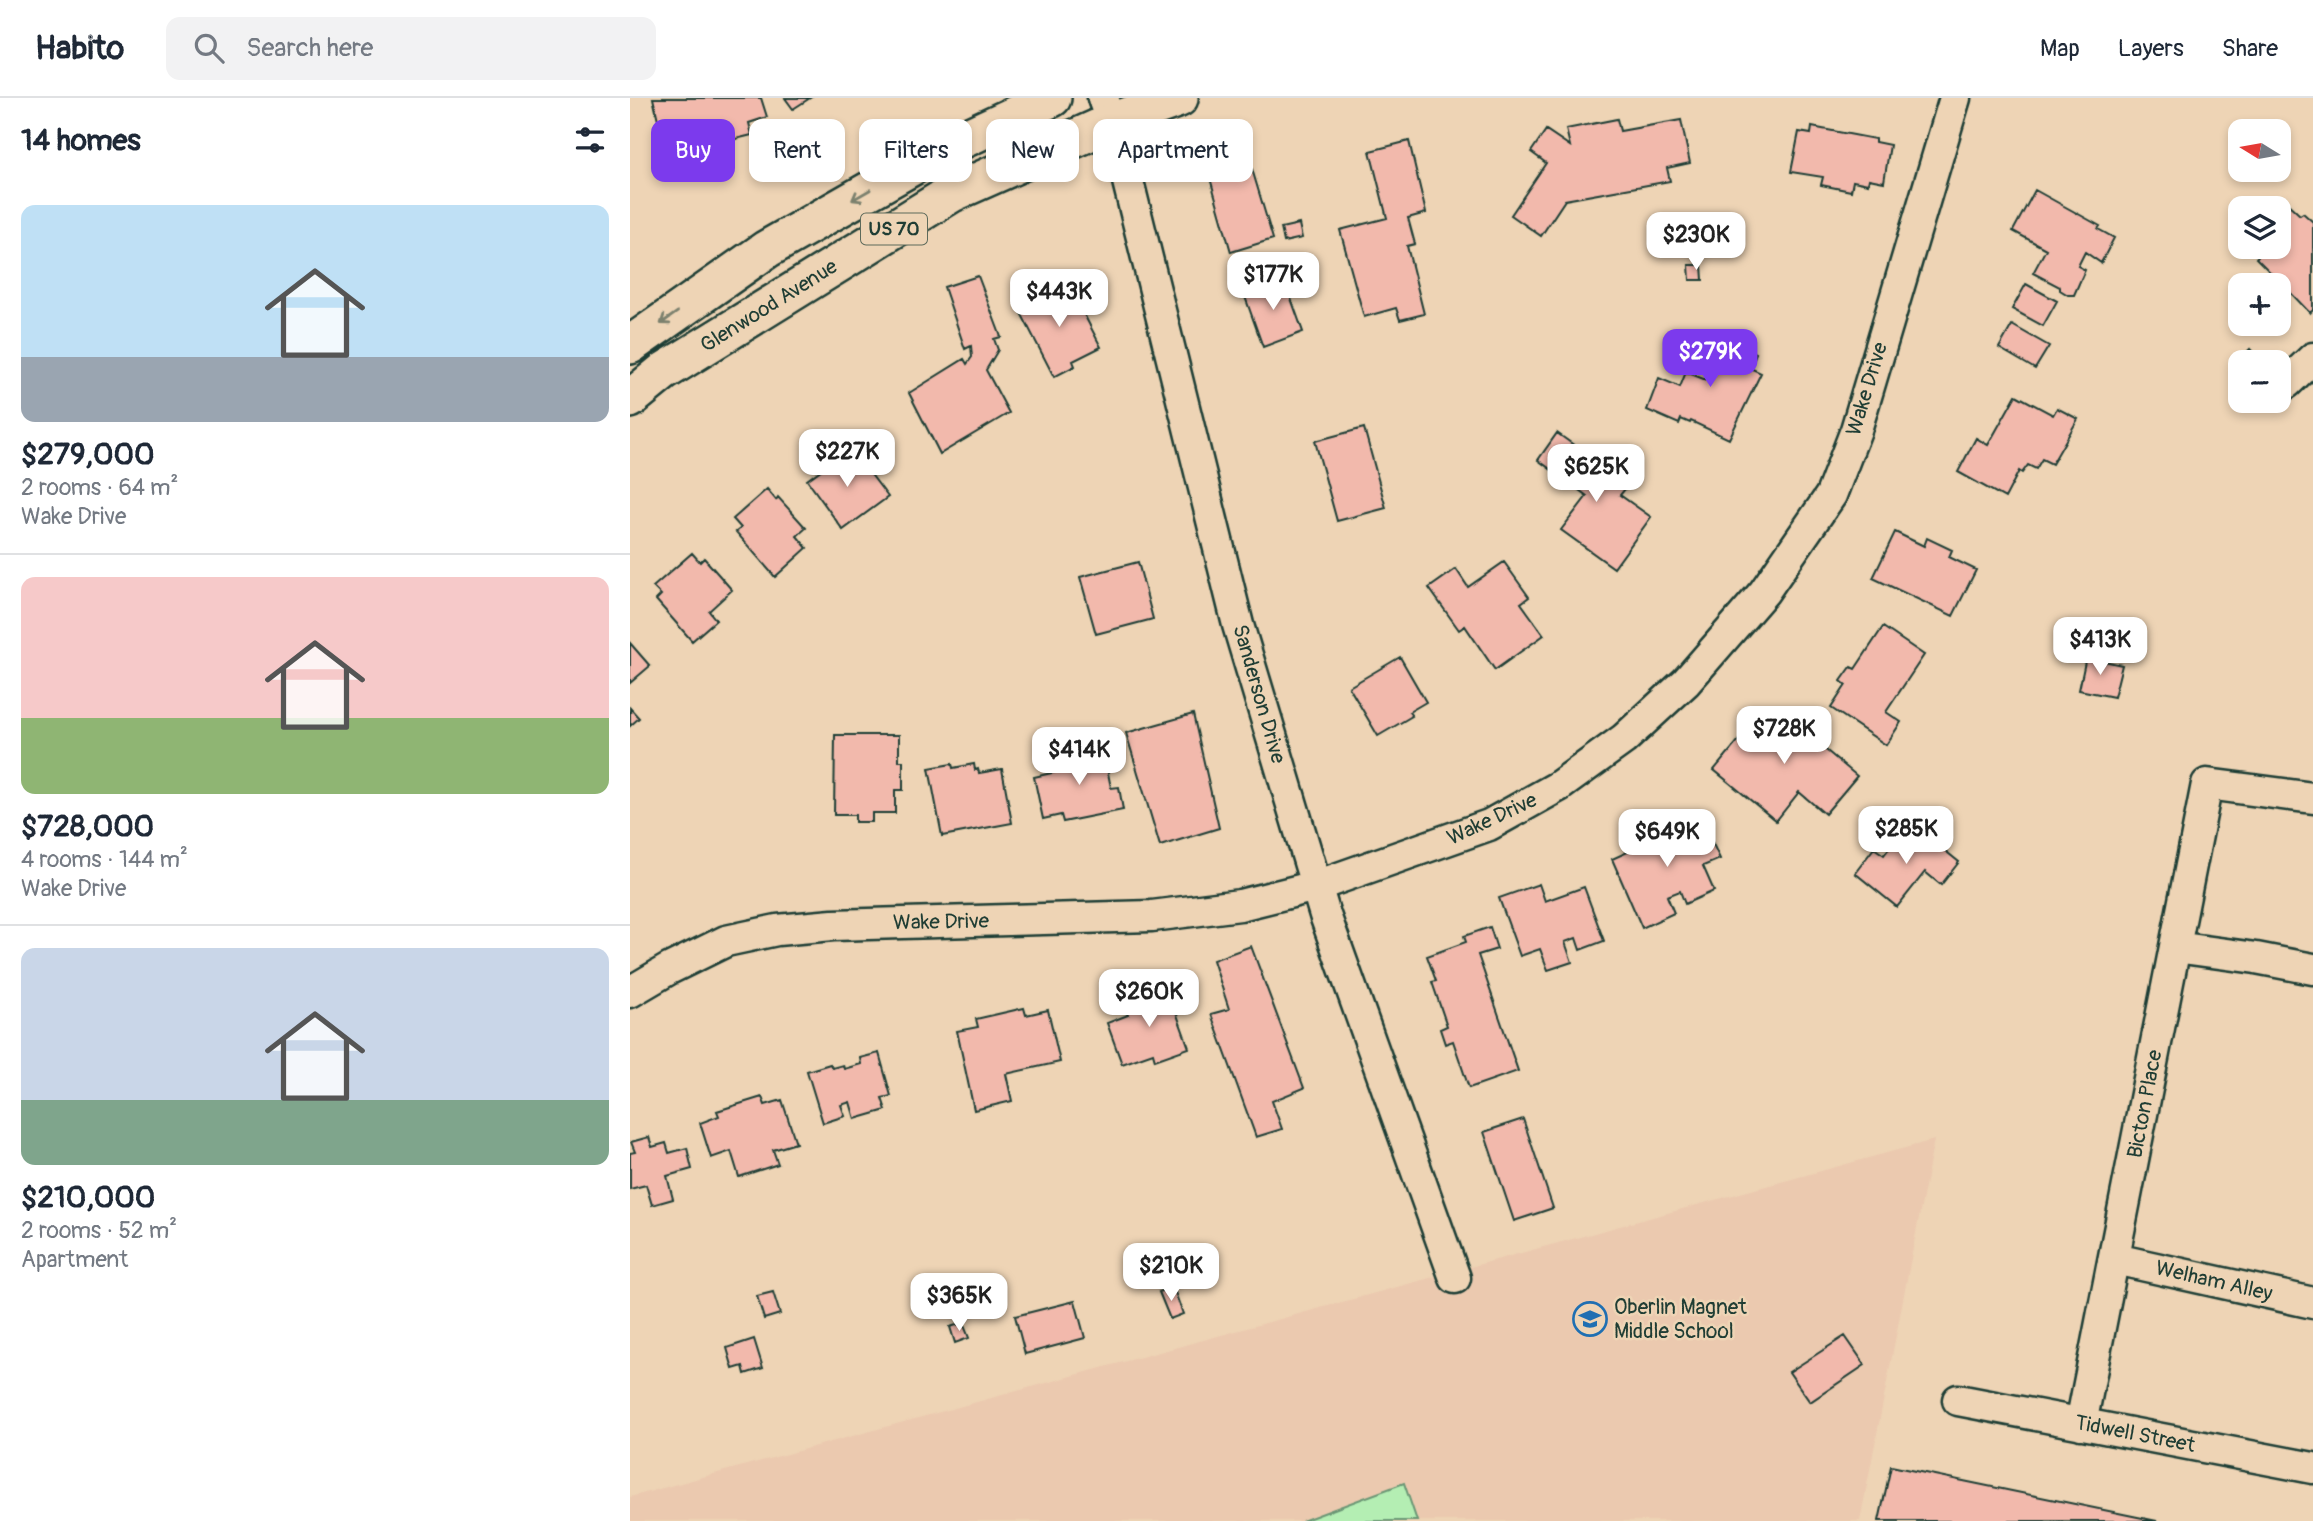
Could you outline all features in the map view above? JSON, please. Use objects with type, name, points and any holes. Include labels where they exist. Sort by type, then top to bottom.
[{"type":"main road","name":"Glenwood Avenue","points":[[630,345],[767,249],[946,147],[1052,98]]},
{"type":"main road","name":"Glenwood Avenue","points":[[630,399],[663,372],[951,193],[1108,110],[1178,98]]},
{"type":"street","name":"Wake Drive","points":[[630,992],[726,941],[777,930],[860,924],[1152,916],[1240,905],[1316,886],[1489,825],[1559,786],[1624,739],[1686,682],[1764,592],[1831,495],[1856,430],[1955,98]]},
{"type":"street","name":"Sanderson Drive","points":[[1108,110],[1238,625],[1316,886],[1455,1278]]},
{"type":"street","points":[[2291,379],[2313,358]]},
{"type":"street","name":"Bicton Place","points":[[2081,1424],[2207,784],[2313,798]]},
{"type":"street","points":[[2175,947],[2313,969]]},
{"type":"street","name":"Welham Alley","points":[[2115,1259],[2313,1303]]},
{"type":"street","name":"Tidwell Street","points":[[1958,1400],[2313,1468]]},
{"type":"shaded area","name":"Oberlin Magnet Middle School","points":[[1934,1140],[1860,1521],[630,1521],[630,1497]]},
{"type":"green space","points":[[1404,1483],[1417,1521],[1302,1521]]},
{"type":"building","points":[[653,98],[761,98],[767,117],[749,119],[749,136],[735,139],[735,119],[658,119]]},
{"type":"building","points":[[785,98],[810,98],[793,109]]},
{"type":"building","points":[[1617,119],[1620,131],[1681,120],[1690,163],[1667,168],[1670,181],[1565,200],[1541,236],[1511,215],[1546,163],[1531,152],[1546,130],[1570,146],[1566,129]]},
{"type":"building","points":[[1812,127],[1875,139],[1875,142],[1890,145],[1884,182],[1869,179],[1868,184],[1853,181],[1851,191],[1821,185],[1823,177],[1791,172],[1799,132],[1811,134]]},
{"type":"building","points":[[1409,141],[1426,213],[1408,218],[1415,244],[1407,246],[1424,314],[1400,320],[1396,308],[1364,317],[1340,230],[1387,218],[1370,151]]},
{"type":"building","points":[[1253,172],[1273,239],[1231,252],[1211,182],[1253,182]]},
{"type":"building","points":[[2035,190],[2100,226],[2098,229],[2114,238],[2101,263],[2085,252],[2078,266],[2085,270],[2074,295],[2068,295],[2060,290],[2060,287],[2033,273],[2046,249],[2013,231]]},
{"type":"building","points":[[2291,207],[2313,222],[2313,310],[2310,313],[2291,293],[2291,273],[2271,273],[2257,259],[2291,259]]},
{"type":"building","points":[[1299,224],[1302,238],[1284,242],[1281,228]]},
{"type":"building","points":[[1689,265],[1702,265],[1703,280],[1690,280]]},
{"type":"building","points":[[978,276],[1001,337],[994,339],[998,350],[986,370],[1009,413],[940,454],[909,393],[964,359],[967,364],[972,357],[971,346],[965,349],[944,287]]},
{"type":"building","points":[[1283,276],[1303,332],[1263,347],[1243,291]]},
{"type":"building","points":[[1063,284],[1068,295],[1073,293],[1101,347],[1073,361],[1075,366],[1054,377],[1018,307]]},
{"type":"building","points":[[2026,284],[2057,301],[2043,326],[2012,309]]},
{"type":"building","points":[[2012,325],[2049,346],[2035,369],[1999,348]]},
{"type":"building","points":[[1704,336],[1720,343],[1722,338],[1756,353],[1750,368],[1761,373],[1729,439],[1691,421],[1690,423],[1681,419],[1679,424],[1647,410],[1659,378],[1680,387],[1686,372],[1706,380],[1713,365],[1695,357]]},
{"type":"building","points":[[2016,395],[2053,415],[2057,408],[2078,419],[2052,464],[2042,459],[2036,469],[2028,465],[2022,473],[2019,471],[2005,498],[1958,472],[1976,438],[1988,445]]},
{"type":"building","points":[[1364,428],[1386,508],[1337,521],[1315,441]]},
{"type":"building","points":[[1557,433],[1589,456],[1576,474],[1582,478],[1592,463],[1606,473],[1610,468],[1630,483],[1620,495],[1651,517],[1614,568],[1561,530],[1587,496],[1538,460]]},
{"type":"building","points":[[851,448],[888,497],[843,530],[807,480]]},
{"type":"building","points":[[767,489],[776,500],[778,497],[806,528],[797,536],[807,548],[775,577],[736,532],[741,528],[733,519]]},
{"type":"building","points":[[1895,532],[1924,546],[1927,538],[1952,550],[1949,557],[1976,570],[1953,616],[1873,578]]},
{"type":"building","points":[[692,553],[700,562],[704,558],[732,590],[709,611],[716,620],[692,641],[656,600],[661,595],[653,587]]},
{"type":"building","points":[[1138,562],[1153,619],[1096,634],[1080,577]]},
{"type":"building","points":[[1504,562],[1529,597],[1521,603],[1544,635],[1495,670],[1465,626],[1459,630],[1429,588],[1456,569],[1468,587]]},
{"type":"building","points":[[1883,627],[1924,655],[1886,712],[1901,722],[1886,745],[1831,708],[1846,685],[1841,681],[1851,667],[1855,669]]},
{"type":"building","points":[[630,643],[650,666],[630,683]]},
{"type":"building","points":[[1400,657],[1426,702],[1409,712],[1412,716],[1378,736],[1349,687]]},
{"type":"building","points":[[2086,657],[2122,665],[2114,697],[2079,690]]},
{"type":"building","points":[[630,708],[639,718],[630,726]]},
{"type":"building","points":[[1789,708],[1821,734],[1815,741],[1857,776],[1825,814],[1799,792],[1776,821],[1714,770],[1763,711],[1777,723]]},
{"type":"building","points":[[1193,714],[1219,828],[1160,846],[1126,733]]},
{"type":"building","points":[[835,735],[899,735],[899,761],[903,761],[903,790],[895,790],[895,813],[872,813],[872,822],[855,822],[855,815],[834,815]]},
{"type":"building","points":[[1102,743],[1111,788],[1119,787],[1123,810],[1063,822],[1061,815],[1043,819],[1034,777],[1056,772],[1055,768],[1064,766],[1061,752]]},
{"type":"building","points":[[952,764],[953,768],[974,764],[979,773],[1002,769],[1012,823],[942,836],[929,768]]},
{"type":"building","points":[[1679,812],[1688,832],[1704,825],[1720,859],[1703,866],[1714,891],[1685,904],[1680,891],[1667,896],[1674,913],[1642,928],[1612,859],[1663,836],[1656,822]]},
{"type":"building","points":[[1917,828],[1959,862],[1941,885],[1925,872],[1897,907],[1855,873],[1874,848],[1884,855],[1900,834],[1907,840]]},
{"type":"building","points":[[1539,884],[1545,901],[1584,887],[1604,941],[1580,950],[1576,938],[1565,942],[1572,962],[1548,970],[1540,949],[1520,956],[1499,898]]},
{"type":"building","points":[[1490,927],[1497,949],[1478,955],[1518,1071],[1469,1088],[1453,1041],[1445,1044],[1440,1029],[1447,1026],[1432,982],[1436,981],[1427,956],[1466,942],[1464,936]]},
{"type":"building","points":[[1251,946],[1304,1088],[1272,1101],[1282,1129],[1256,1137],[1211,1014],[1229,1009],[1213,960]]},
{"type":"building","points":[[1167,987],[1189,1048],[1155,1060],[1153,1053],[1122,1064],[1107,1023],[1138,1008],[1135,999]]},
{"type":"building","points":[[1024,1008],[1026,1015],[1048,1010],[1060,1062],[1006,1074],[1012,1101],[974,1110],[957,1031],[978,1027],[976,1019]]},
{"type":"building","points":[[879,1053],[891,1096],[882,1098],[886,1110],[855,1119],[850,1102],[841,1105],[845,1116],[823,1123],[807,1071],[830,1064],[832,1068],[843,1065],[844,1069],[861,1064],[860,1058]]},
{"type":"building","points":[[762,1097],[765,1105],[782,1100],[796,1143],[773,1150],[778,1164],[739,1177],[731,1151],[711,1158],[700,1123],[719,1116],[717,1111]]},
{"type":"building","points":[[1523,1119],[1553,1208],[1514,1221],[1484,1132]]},
{"type":"building","points":[[649,1137],[652,1147],[666,1143],[669,1153],[687,1148],[692,1169],[667,1176],[673,1199],[652,1205],[646,1185],[630,1189],[630,1153],[635,1152],[631,1142]]},
{"type":"building","points":[[1173,1287],[1183,1314],[1170,1319],[1159,1292]]},
{"type":"building","points":[[773,1292],[780,1314],[764,1319],[757,1296]]},
{"type":"building","points":[[1075,1301],[1085,1338],[1025,1354],[1015,1316]]},
{"type":"building","points":[[963,1323],[969,1338],[955,1343],[950,1327]]},
{"type":"building","points":[[1845,1336],[1865,1365],[1810,1402],[1789,1372]]},
{"type":"building","points":[[754,1339],[763,1368],[745,1374],[743,1366],[733,1369],[727,1348]]},
{"type":"building","points":[[1891,1466],[2157,1521],[1879,1521]]},
{"type":"place","name":"Oberlin Magnet Middle School","points":[[1590,1319]]}]
